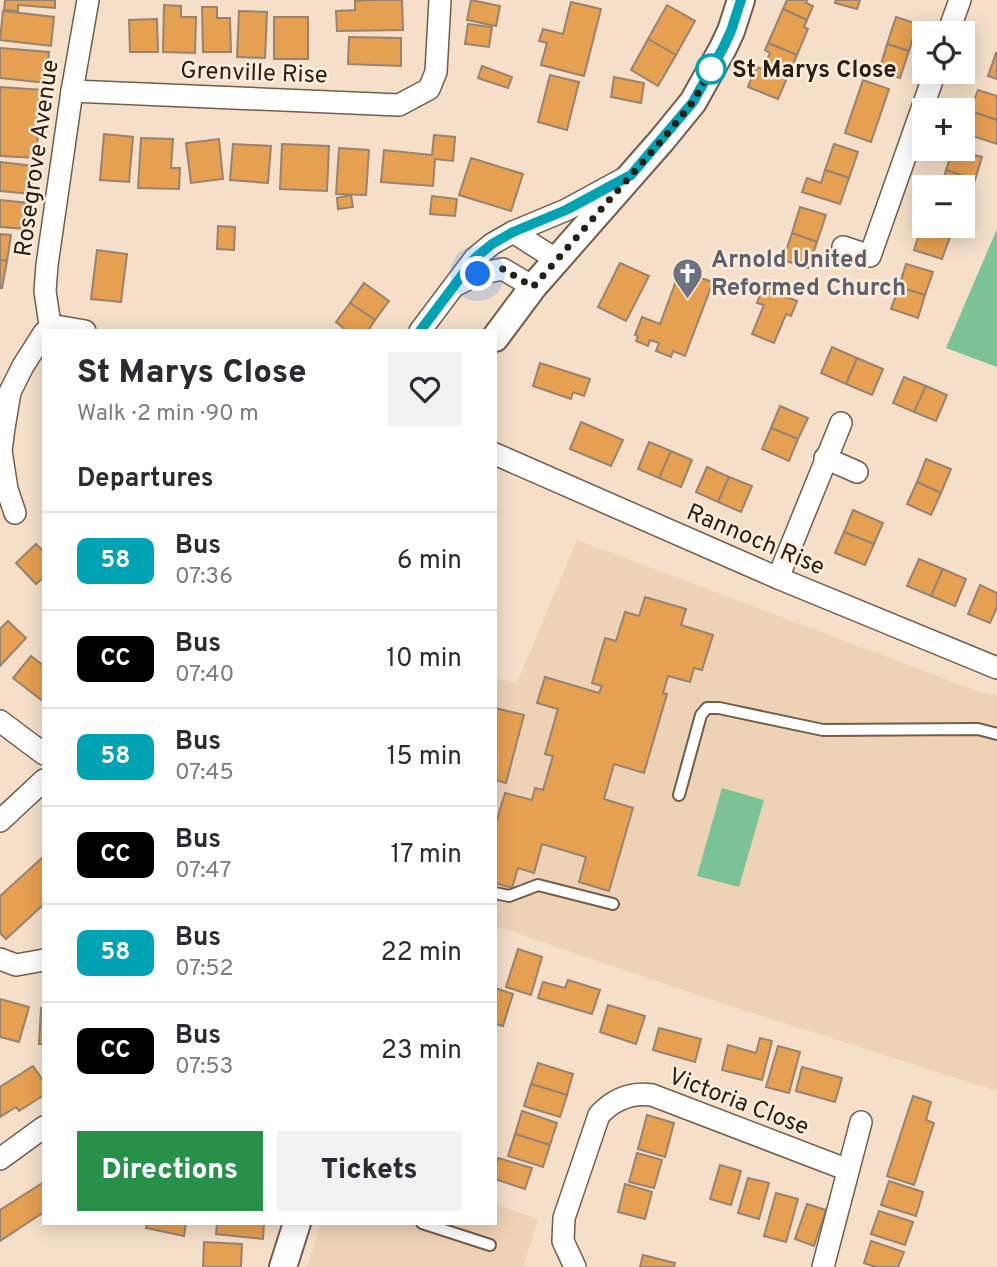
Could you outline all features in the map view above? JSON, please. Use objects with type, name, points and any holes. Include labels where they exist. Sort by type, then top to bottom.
[{"type":"street","name":"Rosegrove Avenue","points":[[46,329],[47,265],[88,0]]},
{"type":"street","name":"Grenville Rise","points":[[72,91],[399,104],[429,89],[436,72],[440,0]]},
{"type":"street","points":[[497,335],[533,287],[693,102],[727,40],[741,0]]},
{"type":"street","points":[[952,21],[960,0]]},
{"type":"street","points":[[843,247],[870,256],[931,84]]},
{"type":"street","points":[[421,329],[475,258],[492,244],[513,232],[566,210],[631,175]]},
{"type":"street","points":[[513,232],[557,260]]},
{"type":"street","points":[[454,285],[478,274],[503,269],[533,287]]},
{"type":"street","points":[[15,513],[7,489],[1,451],[6,416],[10,392],[42,336]]},
{"type":"street","points":[[778,578],[841,423]]},
{"type":"street","name":"Rannoch Rise","points":[[497,455],[778,578],[997,668]]},
{"type":"street","points":[[825,458],[857,472]]},
{"type":"street","points":[[0,721],[42,752]]},
{"type":"street","points":[[0,821],[42,782]]},
{"type":"street","points":[[0,959],[16,965],[42,960]]},
{"type":"street","name":"Victoria Close","points":[[575,1267],[563,1241],[564,1218],[598,1115],[620,1098],[633,1094],[652,1095],[848,1170]]},
{"type":"street","points":[[823,1267],[861,1122]]},
{"type":"street","points":[[0,1159],[42,1128]]},
{"type":"street","points":[[283,1267],[295,1225]]},
{"type":"lane","points":[[679,795],[701,715],[707,708],[719,708],[823,730],[978,729],[997,734]]},
{"type":"lane","points":[[497,894],[509,897],[538,885],[613,904]]},
{"type":"lane","points":[[428,1225],[491,1245]]},
{"type":"shaded area","points":[[577,540],[997,696],[997,1091],[731,1006],[497,927],[497,678],[517,683]]},
{"type":"shaded area","points":[[497,1205],[538,1219],[523,1267],[307,1267],[320,1225],[497,1225]]},
{"type":"green space","points":[[997,229],[997,367],[946,348]]},
{"type":"green space","points":[[722,788],[764,800],[739,887],[697,876]]},
{"type":"building","points":[[5,0],[55,0],[55,8],[18,5],[18,11],[4,10]]},
{"type":"building","points":[[402,0],[403,30],[337,31],[336,11],[355,10],[355,1]]},
{"type":"building","points":[[471,0],[500,6],[496,26],[467,20]]},
{"type":"building","points":[[787,0],[807,0],[806,3],[813,6],[807,20],[783,9]]},
{"type":"building","points":[[836,0],[860,0],[857,9],[835,3]]},
{"type":"building","points":[[571,2],[601,9],[584,76],[541,65],[547,43],[539,41],[543,29],[563,34]]},
{"type":"building","points":[[164,5],[181,6],[181,17],[196,17],[195,53],[163,52]]},
{"type":"building","points":[[667,5],[695,21],[676,55],[648,39]]},
{"type":"building","points":[[202,7],[217,7],[217,18],[230,18],[231,52],[203,52]]},
{"type":"building","points":[[783,9],[807,20],[804,27],[808,29],[797,55],[768,43]]},
{"type":"building","points":[[3,11],[54,17],[51,46],[0,40]]},
{"type":"building","points":[[239,11],[267,12],[265,58],[237,57]]},
{"type":"building","points":[[274,17],[308,17],[308,59],[274,59]]},
{"type":"building","points":[[896,17],[912,22],[909,51],[887,44]]},
{"type":"building","points":[[157,19],[158,52],[130,52],[129,20]]},
{"type":"building","points":[[468,24],[492,27],[489,47],[465,44]]},
{"type":"building","points":[[349,37],[401,38],[401,66],[348,64]]},
{"type":"building","points":[[648,39],[676,55],[658,86],[631,70]]},
{"type":"building","points":[[768,43],[797,55],[778,99],[748,87],[756,67],[763,69],[770,53],[765,50]]},
{"type":"building","points":[[887,44],[909,51],[900,78],[879,71]]},
{"type":"building","points":[[0,48],[49,52],[46,83],[0,78]]},
{"type":"building","points":[[997,53],[997,79],[988,76]]},
{"type":"building","points":[[482,66],[512,77],[508,88],[478,78]]},
{"type":"building","points":[[550,75],[579,82],[567,130],[538,122]]},
{"type":"building","points":[[614,77],[644,83],[641,103],[611,97]]},
{"type":"building","points":[[863,80],[889,89],[871,142],[845,133]]},
{"type":"building","points":[[0,87],[43,90],[36,158],[0,156]]},
{"type":"building","points":[[978,90],[997,96],[997,120],[975,113]]},
{"type":"building","points":[[975,113],[997,120],[997,144],[975,137]]},
{"type":"building","points":[[104,134],[133,137],[129,182],[100,180]]},
{"type":"building","points":[[434,135],[455,137],[453,161],[435,159],[433,186],[381,182],[384,150],[432,155]]},
{"type":"building","points":[[141,138],[173,139],[171,168],[180,168],[179,189],[138,188]]},
{"type":"building","points":[[219,139],[223,179],[191,183],[186,143]]},
{"type":"building","points":[[233,144],[271,146],[268,183],[230,180]]},
{"type":"building","points":[[282,144],[329,146],[327,191],[280,189]]},
{"type":"building","points":[[834,144],[858,152],[849,178],[825,170]]},
{"type":"building","points":[[339,148],[369,150],[366,195],[336,194]]},
{"type":"building","points":[[975,155],[982,157],[975,180],[975,175],[960,175],[946,170],[949,161],[975,161]]},
{"type":"building","points":[[471,158],[523,174],[511,211],[459,195]]},
{"type":"building","points":[[0,162],[34,166],[31,194],[0,191]]},
{"type":"building","points":[[825,170],[849,178],[840,204],[802,192],[807,178],[821,183]]},
{"type":"building","points":[[946,170],[960,175],[945,175]]},
{"type":"building","points":[[351,195],[353,207],[338,209],[337,198]]},
{"type":"building","points":[[432,196],[457,199],[455,216],[430,214]]},
{"type":"building","points":[[0,200],[29,203],[26,229],[0,227]]},
{"type":"building","points":[[800,207],[826,215],[817,242],[792,233]]},
{"type":"building","points":[[218,226],[235,227],[234,250],[217,249]]},
{"type":"building","points":[[792,233],[817,242],[808,268],[783,260]]},
{"type":"building","points":[[0,234],[11,235],[7,261],[0,260]]},
{"type":"building","points":[[918,238],[950,238],[942,259],[914,250]]},
{"type":"building","points":[[97,250],[127,254],[121,302],[91,299]]},
{"type":"building","points":[[0,260],[7,261],[2,288],[0,288]]},
{"type":"building","points":[[620,263],[649,276],[626,321],[598,307]]},
{"type":"building","points":[[906,264],[933,272],[925,295],[899,287]]},
{"type":"building","name":"Arnold United Reformed Church","points":[[682,265],[699,272],[697,277],[713,282],[685,356],[673,351],[671,357],[656,351],[659,343],[650,340],[648,346],[636,341],[638,336],[635,335],[642,317],[660,324]]},
{"type":"building","points":[[364,283],[389,301],[375,320],[350,303]]},
{"type":"building","points":[[763,287],[797,301],[791,316],[786,314],[774,343],[752,334],[764,305],[757,303]]},
{"type":"building","points":[[899,287],[925,295],[918,318],[891,309]]},
{"type":"building","points":[[350,303],[375,320],[369,329],[345,329],[336,322]]},
{"type":"building","points":[[832,347],[857,358],[846,384],[821,373]]},
{"type":"building","points":[[857,358],[883,369],[872,395],[846,384]]},
{"type":"building","points":[[540,363],[590,379],[584,396],[573,392],[571,399],[533,386]]},
{"type":"building","points":[[904,377],[926,386],[914,412],[893,403]]},
{"type":"building","points":[[926,386],[947,395],[936,421],[914,412]]},
{"type":"building","points":[[780,406],[808,418],[798,439],[771,428]]},
{"type":"building","points":[[581,422],[623,440],[611,466],[570,449]]},
{"type":"building","points":[[771,428],[798,439],[789,461],[762,449]]},
{"type":"building","points":[[649,442],[671,451],[659,478],[638,469]]},
{"type":"building","points":[[671,451],[692,460],[681,487],[659,478]]},
{"type":"building","points":[[926,459],[951,469],[941,493],[917,482]]},
{"type":"building","points":[[707,467],[729,477],[718,502],[696,492]]},
{"type":"building","points":[[729,477],[752,486],[741,512],[718,502]]},
{"type":"building","points":[[917,482],[941,493],[931,515],[907,504]]},
{"type":"building","points":[[853,510],[883,523],[874,544],[844,532]]},
{"type":"building","points":[[844,532],[874,544],[865,565],[835,553]]},
{"type":"building","points":[[36,544],[42,550],[42,579],[36,584],[16,563]]},
{"type":"building","points":[[919,559],[943,569],[931,596],[907,586]]},
{"type":"building","points":[[943,569],[966,579],[955,606],[931,596]]},
{"type":"building","points":[[980,585],[997,593],[997,607],[990,623],[968,614]]},
{"type":"building","points":[[645,597],[686,609],[681,625],[713,635],[702,670],[694,668],[690,682],[668,676],[663,693],[667,694],[644,773],[614,764],[604,799],[633,808],[609,891],[579,882],[586,857],[542,844],[534,873],[518,868],[512,888],[497,884],[497,819],[505,793],[532,800],[535,788],[543,790],[553,756],[545,754],[558,709],[537,703],[545,677],[599,693],[602,686],[592,683],[605,638],[616,641],[625,612],[639,616]]},
{"type":"building","points":[[8,621],[26,638],[0,666],[0,629]]},
{"type":"building","points":[[31,656],[42,664],[42,700],[13,678]]},
{"type":"building","points":[[497,708],[524,715],[506,783],[497,781]]},
{"type":"building","points":[[42,858],[42,906],[6,939],[0,933],[0,896]]},
{"type":"building","points":[[518,949],[542,957],[531,995],[506,987]]},
{"type":"building","points":[[568,980],[600,990],[592,1014],[538,998],[543,982],[565,988]]},
{"type":"building","points":[[497,989],[513,994],[503,1026],[497,1024]]},
{"type":"building","points":[[0,999],[29,1007],[19,1042],[0,1037]]},
{"type":"building","points":[[608,1005],[645,1016],[636,1044],[600,1032]]},
{"type":"building","points":[[41,1008],[42,1008],[42,1044],[39,1044]]},
{"type":"building","points":[[659,1028],[701,1039],[695,1062],[653,1050]]},
{"type":"building","points":[[760,1038],[772,1041],[762,1080],[722,1070],[728,1045],[756,1053]]},
{"type":"building","points":[[778,1046],[800,1052],[789,1093],[766,1087]]},
{"type":"building","points":[[538,1063],[573,1074],[567,1095],[531,1084]]},
{"type":"building","points":[[33,1066],[42,1079],[42,1096],[19,1111],[16,1107],[0,1117],[0,1087]]},
{"type":"building","points":[[802,1067],[842,1078],[835,1102],[796,1091]]},
{"type":"building","points":[[531,1084],[567,1095],[560,1117],[524,1106]]},
{"type":"building","points":[[913,1096],[931,1102],[926,1120],[934,1123],[914,1185],[887,1176]]},
{"type":"building","points":[[522,1111],[557,1123],[550,1145],[515,1134]]},
{"type":"building","points":[[647,1115],[674,1123],[665,1157],[638,1149]]},
{"type":"building","points":[[515,1134],[550,1145],[543,1167],[508,1156]]},
{"type":"building","points":[[637,1153],[662,1160],[654,1188],[629,1182]]},
{"type":"building","points":[[498,1158],[532,1168],[525,1189],[497,1180]]},
{"type":"building","points":[[720,1165],[741,1171],[731,1205],[710,1199]]},
{"type":"building","points":[[748,1178],[769,1183],[759,1219],[738,1213]]},
{"type":"building","points":[[889,1181],[923,1192],[916,1216],[881,1205]]},
{"type":"building","points":[[42,1183],[42,1213],[0,1241],[0,1210]]},
{"type":"building","points":[[625,1184],[652,1192],[645,1219],[618,1212]]},
{"type":"building","points":[[776,1193],[798,1199],[786,1242],[764,1236]]},
{"type":"building","points":[[807,1204],[826,1210],[814,1246],[795,1239]]},
{"type":"building","points":[[879,1211],[913,1222],[905,1245],[871,1234]]},
{"type":"building","points":[[147,1225],[186,1225],[184,1236],[146,1228]]},
{"type":"building","points":[[217,1225],[264,1225],[263,1239],[216,1234]]},
{"type":"building","points":[[871,1241],[904,1252],[898,1267],[876,1267],[864,1263]]},
{"type":"building","points":[[204,1242],[242,1244],[241,1267],[203,1267]]},
{"type":"building","points":[[643,1255],[675,1263],[674,1267],[640,1267]]},
{"type":"bus line","name":"58","points":[[422,329],[475,258],[492,244],[513,232],[566,210],[631,175],[693,102],[723,48],[741,0]]},
{"type":"place","name":"St Marys Close","points":[[711,69]]},
{"type":"place","name":"Arnold United Reformed Church","points":[[688,300]]},
{"type":"route","points":[[478,274],[503,269],[533,287],[662,140],[693,102],[714,64],[711,69]]}]
